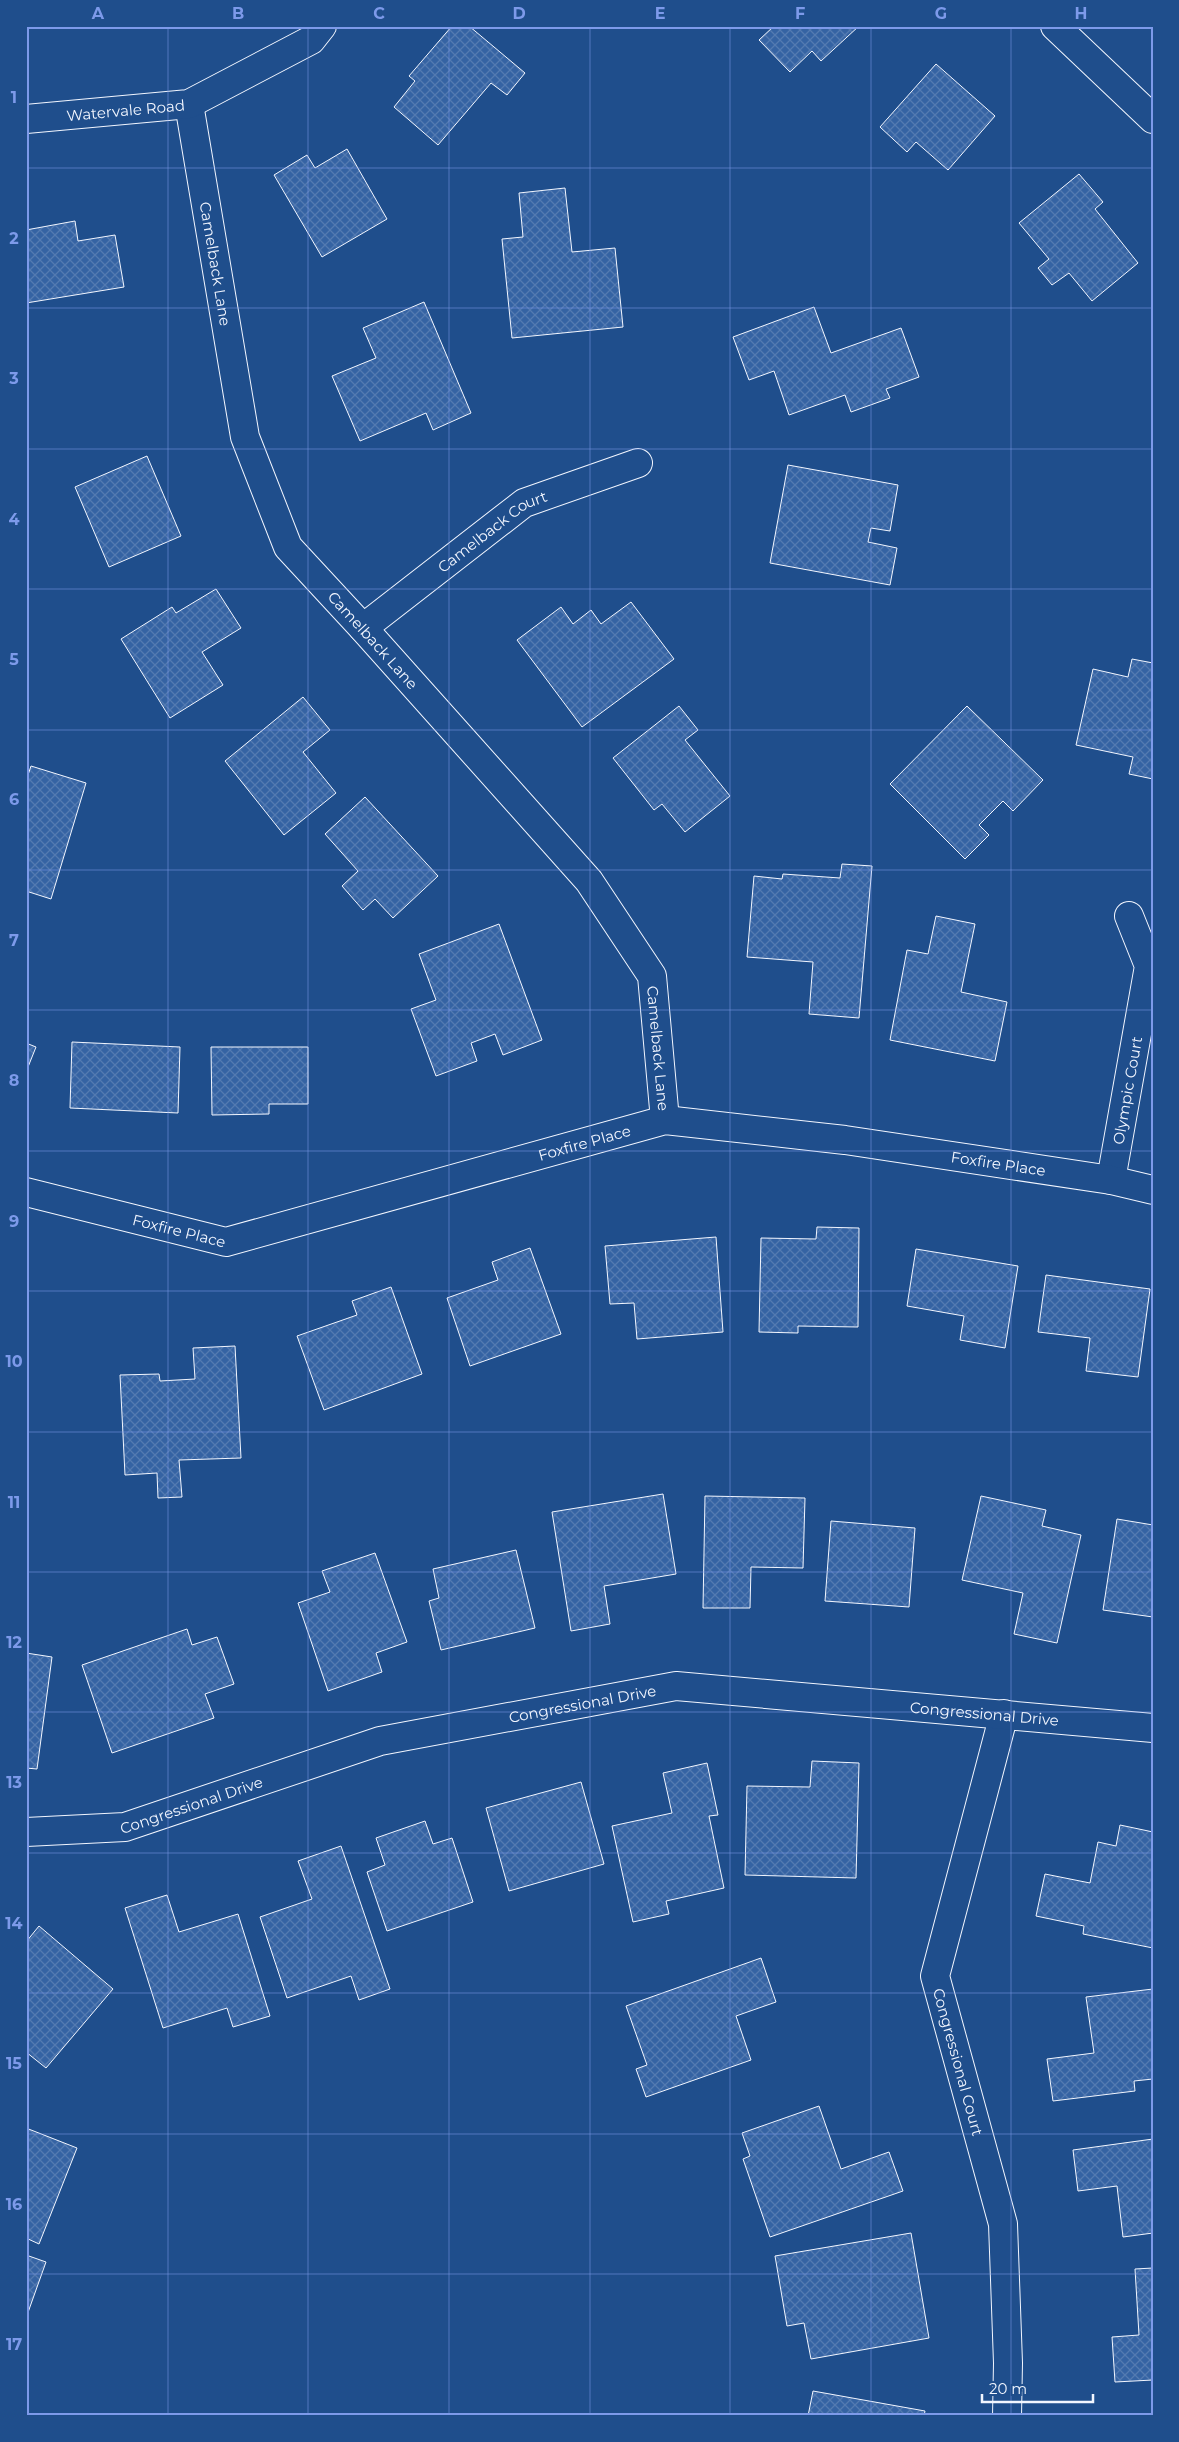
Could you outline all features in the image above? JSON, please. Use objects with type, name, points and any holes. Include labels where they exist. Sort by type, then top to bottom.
[{"type":"street","name":"Watervale Road","points":[[26,119],[189,104],[311,40],[322,26]]},
{"type":"street","points":[[1055,26],[1153,118]]},
{"type":"street","name":"Camelback Lane","points":[[189,104],[246,437],[288,547],[364,628],[590,881],[652,976],[665,1120]]},
{"type":"street","name":"Camelback Court","points":[[364,628],[524,503],[638,463]]},
{"type":"street","name":"Olympic Court","points":[[1111,1180],[1150,966],[1129,916]]},
{"type":"street","name":"Foxfire Place","points":[[26,1192],[226,1242],[665,1120],[845,1140],[1111,1180],[1153,1190]]},
{"type":"street","name":"Congressional Drive","points":[[26,1832],[125,1827],[380,1741],[676,1686],[1153,1728]]},
{"type":"street","name":"Congressional Court","points":[[1004,1714],[935,1976],[1003,2224],[1008,2363],[1007,2416]]},
{"type":"building","points":[[452,26],[469,26],[525,73],[507,95],[491,83],[438,145],[394,107],[415,81],[409,76]]},
{"type":"building","points":[[774,26],[859,26],[821,61],[812,51],[790,72],[759,40]]},
{"type":"building","points":[[936,64],[995,116],[948,170],[916,142],[907,152],[880,127]]},
{"type":"building","points":[[347,149],[387,219],[322,257],[274,175],[307,155],[315,168]]},
{"type":"building","points":[[1079,174],[1103,202],[1095,209],[1138,263],[1092,301],[1069,273],[1052,285],[1038,268],[1049,259],[1019,223]]},
{"type":"building","points":[[565,188],[572,252],[615,248],[623,327],[512,338],[502,239],[523,237],[519,193]]},
{"type":"building","points":[[75,221],[78,241],[115,235],[124,287],[26,303],[26,230]]},
{"type":"building","points":[[424,302],[471,413],[433,430],[426,413],[360,441],[332,376],[376,358],[363,328]]},
{"type":"building","points":[[814,307],[831,353],[901,328],[919,377],[886,389],[890,398],[851,412],[845,395],[789,415],[774,371],[749,380],[733,337]]},
{"type":"building","points":[[147,456],[181,536],[109,567],[75,487]]},
{"type":"building","points":[[788,465],[898,485],[890,531],[871,528],[868,542],[897,548],[890,585],[770,563]]},
{"type":"building","points":[[216,589],[241,628],[202,652],[223,685],[170,718],[121,639],[172,607],[176,613]]},
{"type":"building","points":[[631,602],[674,659],[582,727],[517,640],[561,607],[573,624],[591,610],[601,624]]},
{"type":"building","points":[[1132,659],[1153,663],[1153,779],[1129,774],[1133,757],[1076,745],[1093,669],[1128,677]]},
{"type":"building","points":[[303,697],[330,730],[303,752],[336,793],[284,835],[225,761]]},
{"type":"building","points":[[679,706],[698,730],[685,740],[730,796],[685,832],[662,804],[654,810],[613,758]]},
{"type":"building","points":[[967,706],[1043,780],[1013,811],[1003,801],[979,825],[989,835],[965,859],[890,784]]},
{"type":"building","points":[[31,766],[86,783],[51,899],[26,891],[26,781]]},
{"type":"building","points":[[365,797],[438,876],[393,918],[375,899],[363,910],[342,886],[358,871],[325,834]]},
{"type":"building","points":[[842,864],[872,866],[859,1018],[809,1014],[813,962],[747,957],[754,876],[782,879],[783,874],[840,878]]},
{"type":"building","points":[[936,916],[975,924],[961,992],[1007,1002],[995,1061],[890,1040],[907,950],[928,954]]},
{"type":"building","points":[[499,924],[542,1040],[503,1055],[495,1034],[471,1043],[477,1061],[436,1076],[411,1009],[436,1000],[419,954]]},
{"type":"building","points":[[72,1042],[180,1047],[178,1113],[70,1108]]},
{"type":"building","points":[[26,1043],[36,1047],[26,1072]]},
{"type":"building","points":[[211,1047],[308,1047],[308,1104],[269,1104],[269,1114],[212,1115]]},
{"type":"building","points":[[817,1227],[859,1228],[858,1327],[798,1326],[798,1333],[759,1332],[761,1238],[816,1239]]},
{"type":"building","points":[[716,1237],[723,1332],[637,1339],[634,1303],[610,1304],[605,1246]]},
{"type":"building","points":[[530,1248],[561,1334],[470,1366],[447,1298],[498,1280],[492,1262]]},
{"type":"building","points":[[916,1249],[1018,1266],[1005,1348],[960,1340],[964,1316],[907,1306]]},
{"type":"building","points":[[1046,1275],[1150,1289],[1138,1377],[1086,1371],[1090,1338],[1038,1332]]},
{"type":"building","points":[[391,1287],[422,1374],[324,1410],[297,1336],[357,1315],[352,1301]]},
{"type":"building","points":[[235,1346],[241,1458],[179,1460],[182,1497],[158,1498],[157,1473],[125,1475],[120,1375],[159,1374],[160,1381],[195,1379],[193,1348]]},
{"type":"building","points":[[663,1494],[676,1574],[604,1586],[610,1624],[571,1631],[552,1512]]},
{"type":"building","points":[[705,1496],[805,1498],[803,1568],[751,1567],[750,1608],[703,1608]]},
{"type":"building","points":[[981,1496],[1046,1510],[1042,1526],[1081,1535],[1057,1643],[1014,1634],[1023,1593],[962,1580]]},
{"type":"building","points":[[1117,1519],[1153,1525],[1153,1617],[1103,1610]]},
{"type":"building","points":[[831,1521],[915,1528],[909,1607],[825,1601]]},
{"type":"building","points":[[516,1550],[535,1628],[441,1650],[429,1601],[439,1598],[433,1569]]},
{"type":"building","points":[[375,1553],[407,1642],[376,1653],[382,1672],[328,1691],[298,1603],[330,1592],[322,1571]]},
{"type":"building","points":[[187,1629],[192,1645],[217,1637],[234,1684],[205,1694],[214,1718],[112,1753],[82,1665]]},
{"type":"building","points":[[26,1653],[52,1657],[37,1769],[26,1768]]},
{"type":"building","points":[[812,1761],[859,1763],[856,1878],[745,1875],[747,1786],[810,1787]]},
{"type":"building","points":[[707,1763],[718,1815],[709,1816],[724,1888],[666,1901],[669,1914],[633,1922],[612,1826],[672,1813],[663,1773]]},
{"type":"building","points":[[581,1782],[604,1864],[509,1891],[486,1808]]},
{"type":"building","points":[[425,1821],[433,1844],[452,1838],[473,1902],[387,1931],[367,1872],[385,1865],[376,1838]]},
{"type":"building","points":[[1120,1825],[1153,1832],[1153,1948],[1083,1934],[1084,1926],[1036,1916],[1045,1874],[1090,1883],[1098,1842],[1116,1846]]},
{"type":"building","points":[[341,1846],[390,1989],[359,2000],[351,1976],[287,1998],[260,1917],[312,1899],[298,1861]]},
{"type":"building","points":[[167,1895],[179,1932],[238,1914],[270,2016],[233,2027],[227,2008],[163,2028],[125,1908]]},
{"type":"building","points":[[39,1926],[113,1989],[46,2068],[26,2052],[26,1942]]},
{"type":"building","points":[[761,1958],[776,2002],[736,2016],[751,2060],[646,2097],[636,2069],[647,2065],[626,2006]]},
{"type":"building","points":[[1153,1989],[1153,2079],[1134,2081],[1135,2091],[1053,2101],[1047,2059],[1094,2053],[1086,1997]]},
{"type":"building","points":[[819,2106],[841,2169],[889,2152],[903,2191],[770,2237],[743,2159],[750,2156],[742,2133]]},
{"type":"building","points":[[26,2128],[77,2148],[39,2244],[26,2238]]},
{"type":"building","points":[[1153,2139],[1153,2233],[1123,2237],[1117,2186],[1078,2191],[1073,2150]]},
{"type":"building","points":[[911,2233],[929,2338],[811,2359],[804,2323],[787,2326],[775,2256]]},
{"type":"building","points":[[26,2255],[46,2262],[26,2318]]},
{"type":"building","points":[[1153,2268],[1153,2380],[1115,2382],[1112,2337],[1139,2335],[1135,2269]]},
{"type":"building","points":[[813,2391],[925,2411],[924,2416],[808,2416]]}]
